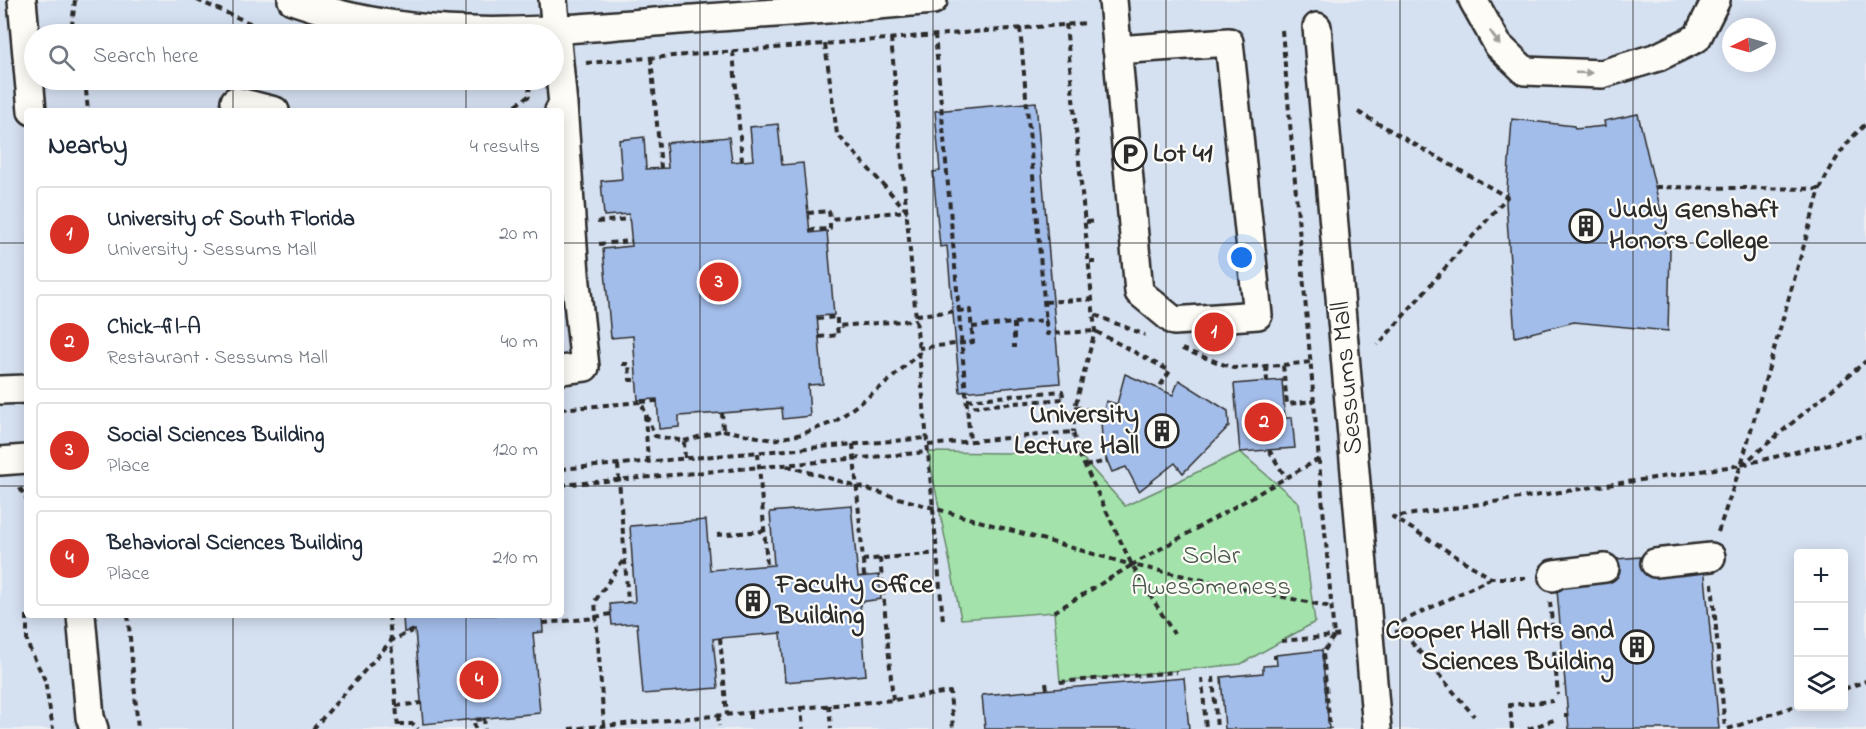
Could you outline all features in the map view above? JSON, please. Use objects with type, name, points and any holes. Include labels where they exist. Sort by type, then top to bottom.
[{"type":"street","points":[[22,0],[24,24]]},
{"type":"street","points":[[292,0],[316,9],[384,24]]},
{"type":"street","points":[[553,0],[555,24]]},
{"type":"street","points":[[564,29],[881,2],[933,0]]},
{"type":"street","points":[[1113,0],[1117,50],[1139,292],[1174,321],[1258,315],[1229,42],[1117,50]]},
{"type":"street","points":[[1473,0],[1498,45],[1525,71],[1602,74],[1658,57],[1697,38],[1716,0]]},
{"type":"street","name":"Sessums Mall","points":[[1317,27],[1377,729]]},
{"type":"street","points":[[30,90],[32,108]]},
{"type":"street","points":[[560,90],[561,108]]},
{"type":"street","points":[[236,101],[263,108]]},
{"type":"street","points":[[564,146],[574,274],[585,367],[564,370]]},
{"type":"street","points":[[0,390],[24,389]]},
{"type":"street","points":[[0,461],[24,459]]},
{"type":"street","points":[[1654,563],[1711,557]]},
{"type":"street","points":[[1547,585],[1554,574],[1605,568]]},
{"type":"street","points":[[81,618],[90,717],[94,729]]},
{"type":"path","points":[[72,24],[75,0]]},
{"type":"path","points":[[197,0],[252,24]]},
{"type":"path","points":[[584,64],[1093,23]]},
{"type":"path","points":[[1066,24],[1095,315],[1095,331],[1075,407],[1073,432],[1084,466],[1132,565],[1174,634]]},
{"type":"path","points":[[1020,28],[1047,334],[1095,331],[1170,371],[1158,389]]},
{"type":"path","points":[[1282,30],[1334,636],[1323,653],[1330,729]]},
{"type":"path","points":[[935,34],[970,441]]},
{"type":"path","points":[[891,38],[943,621]]},
{"type":"path","points":[[825,44],[837,134],[908,211]]},
{"type":"path","points":[[733,51],[742,161]]},
{"type":"path","points":[[651,58],[660,168]]},
{"type":"path","points":[[86,90],[87,108]]},
{"type":"path","points":[[511,108],[529,96],[529,90]]},
{"type":"path","points":[[1358,112],[1507,197],[1378,345]]},
{"type":"path","points":[[1794,706],[1727,729],[1711,557],[1741,465],[1820,189],[1839,154],[1852,136],[1866,124]]},
{"type":"path","points":[[1656,187],[1820,189]]},
{"type":"path","points":[[808,213],[829,211],[830,219],[830,229],[809,230]]},
{"type":"path","points":[[830,219],[908,211]]},
{"type":"path","points":[[608,221],[630,219]]},
{"type":"path","points":[[1086,222],[1096,221]]},
{"type":"path","points":[[607,243],[632,241]]},
{"type":"path","points":[[1090,262],[1100,262]]},
{"type":"path","points":[[1045,302],[1094,299]]},
{"type":"path","points":[[641,402],[655,436],[684,441],[723,430],[773,440],[802,434],[836,421],[890,380],[919,350],[973,342],[970,310],[837,326]]},
{"type":"path","points":[[1095,315],[1148,336]]},
{"type":"path","points":[[817,319],[837,317],[838,335],[819,337]]},
{"type":"path","points":[[972,327],[1047,320]]},
{"type":"path","points":[[1014,323],[1014,348]]},
{"type":"path","points":[[1180,348],[1233,368],[1311,362]]},
{"type":"path","points":[[1741,465],[1866,361]]},
{"type":"path","points":[[622,364],[629,364],[630,380],[637,380]]},
{"type":"path","points":[[1283,365],[1287,404],[1314,401]]},
{"type":"path","points":[[1266,366],[1267,381]]},
{"type":"path","points":[[967,400],[1062,391],[1064,399],[967,407]]},
{"type":"path","points":[[564,409],[657,401]]},
{"type":"path","points":[[1075,407],[1102,413]]},
{"type":"path","points":[[644,410],[648,462]]},
{"type":"path","points":[[722,413],[723,430]]},
{"type":"path","points":[[928,445],[1073,432]]},
{"type":"path","points":[[1553,633],[1547,585],[1491,578],[1393,517],[1741,465],[1866,435]]},
{"type":"path","points":[[564,470],[927,438]]},
{"type":"path","points":[[773,440],[773,451]]},
{"type":"path","points":[[684,441],[686,459]]},
{"type":"path","points":[[853,444],[864,576]]},
{"type":"path","points":[[1269,450],[1286,478]]},
{"type":"path","points":[[564,485],[928,452]]},
{"type":"path","points":[[758,453],[767,566]]},
{"type":"path","points":[[1054,612],[1319,459]]},
{"type":"path","points":[[1084,466],[1107,461]]},
{"type":"path","points":[[618,465],[628,602]]},
{"type":"path","points":[[783,465],[1132,565],[1331,607]]},
{"type":"path","points":[[717,535],[764,531]]},
{"type":"path","points":[[863,560],[938,554]]},
{"type":"path","points":[[604,726],[595,601],[625,558]]},
{"type":"path","points":[[880,558],[893,700]]},
{"type":"path","points":[[1401,622],[1491,578]]},
{"type":"path","points":[[543,623],[595,618],[611,614]]},
{"type":"path","points":[[27,618],[27,643],[45,680],[53,729]]},
{"type":"path","points":[[128,618],[138,729]]},
{"type":"path","points":[[389,618],[398,727],[413,724],[418,729]]},
{"type":"path","points":[[313,729],[391,641],[414,630]]},
{"type":"path","points":[[1402,631],[1474,716]]},
{"type":"path","points":[[1281,640],[1334,636]]},
{"type":"path","points":[[720,638],[727,715]]},
{"type":"path","points":[[1554,651],[1558,695]]},
{"type":"path","points":[[1060,682],[1177,672]]},
{"type":"path","points":[[1213,677],[1217,729]]},
{"type":"path","points":[[1202,678],[1206,729]]},
{"type":"path","points":[[1848,688],[1866,681]]},
{"type":"path","points":[[1046,683],[1047,689]]},
{"type":"path","points":[[569,729],[620,727],[718,715],[893,700],[950,692],[953,729]]},
{"type":"path","points":[[1512,729],[1510,705],[1552,701]]},
{"type":"path","points":[[396,706],[422,703]]},
{"type":"path","points":[[829,705],[831,729]]},
{"type":"path","points":[[801,708],[803,729]]},
{"type":"path","points":[[750,712],[750,723]]},
{"type":"path","points":[[718,715],[719,726]]},
{"type":"path","points":[[470,729],[475,729],[474,720],[484,719],[485,729]]},
{"type":"path","points":[[1528,729],[1554,720]]},
{"type":"shaded area","points":[[0,0],[1866,0],[1866,729],[0,729]]},
{"type":"green space","name":"Solar Awesomeness","points":[[928,452],[1079,454],[1125,506],[1240,452],[1299,503],[1315,622],[1241,664],[1060,682],[1054,612],[961,619]]},
{"type":"building","points":[[1036,102],[1060,383],[960,392],[947,246],[940,247],[933,172],[940,171],[935,111]]},
{"type":"building","name":"Judy Genshaft Honors College","points":[[1638,114],[1670,250],[1668,331],[1574,322],[1515,337],[1506,203],[1512,119],[1574,126],[1575,129],[1605,126],[1604,121]]},
{"type":"building","points":[[778,124],[782,165],[803,163],[810,233],[827,231],[834,315],[817,316],[823,384],[808,385],[810,416],[783,419],[782,408],[679,416],[679,427],[659,429],[657,399],[638,400],[633,336],[611,338],[603,249],[632,246],[629,214],[604,216],[601,181],[622,179],[619,140],[644,137],[646,169],[668,168],[666,143],[729,137],[732,162],[753,160],[750,127]]},
{"type":"building","name":"University Lecture Hall","points":[[1125,374],[1173,395],[1179,380],[1228,411],[1229,426],[1183,473],[1175,463],[1139,491],[1126,467],[1112,472],[1103,451],[1101,422],[1106,401],[1117,404]]},
{"type":"building","points":[[1282,380],[1285,418],[1292,418],[1295,448],[1240,452],[1234,384]]},
{"type":"building","name":"Faculty Office Building","points":[[851,505],[858,577],[879,575],[881,599],[860,602],[866,675],[785,682],[781,633],[720,638],[713,639],[718,688],[643,694],[637,623],[612,625],[610,604],[635,602],[630,526],[706,520],[710,570],[774,565],[770,512]]},
{"type":"building","name":"Cooper Hall Arts and Sciences Building","points":[[1653,556],[1704,565],[1719,729],[1569,729],[1556,578],[1604,560]]},
{"type":"building","points":[[403,618],[542,618],[543,632],[533,633],[540,713],[423,724],[415,630],[404,632]]},
{"type":"building","points":[[1322,650],[1329,729],[1225,729],[1221,677],[1263,673],[1263,666],[1277,665],[1276,655]]},
{"type":"building","points":[[1184,678],[1189,729],[985,729],[982,695]]},
{"type":"place","name":"Lot 41","points":[[1130,154]]},
{"type":"place","name":"Judy Genshaft Honors College","points":[[1586,226]]},
{"type":"place","name":"Social Sciences Building","points":[[719,282]]},
{"type":"place","name":"University of South Florida","points":[[1214,332]]},
{"type":"place","name":"Chick-fil-A","points":[[1264,422]]},
{"type":"place","name":"University Lecture Hall","points":[[1162,431]]},
{"type":"place","name":"Faculty Office Building","points":[[753,601]]},
{"type":"place","name":"Cooper Hall Arts and Sciences Building","points":[[1637,647]]},
{"type":"place","name":"Behavioral Sciences Building","points":[[479,680]]}]
